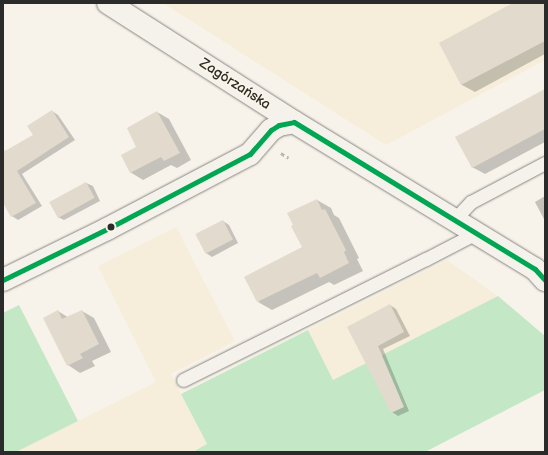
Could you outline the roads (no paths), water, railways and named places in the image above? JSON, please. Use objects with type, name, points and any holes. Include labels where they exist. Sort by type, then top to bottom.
[{"type":"street","name":"Zagórzańska","points":[[108,3],[294,122],[535,269],[545,280]]},
{"type":"street","points":[[3,280],[210,176],[250,154],[271,130],[280,125],[294,122]]},
{"type":"lane","points":[[454,220],[471,202],[545,163]]},
{"type":"lane","points":[[183,380],[426,260],[476,233]]}]
